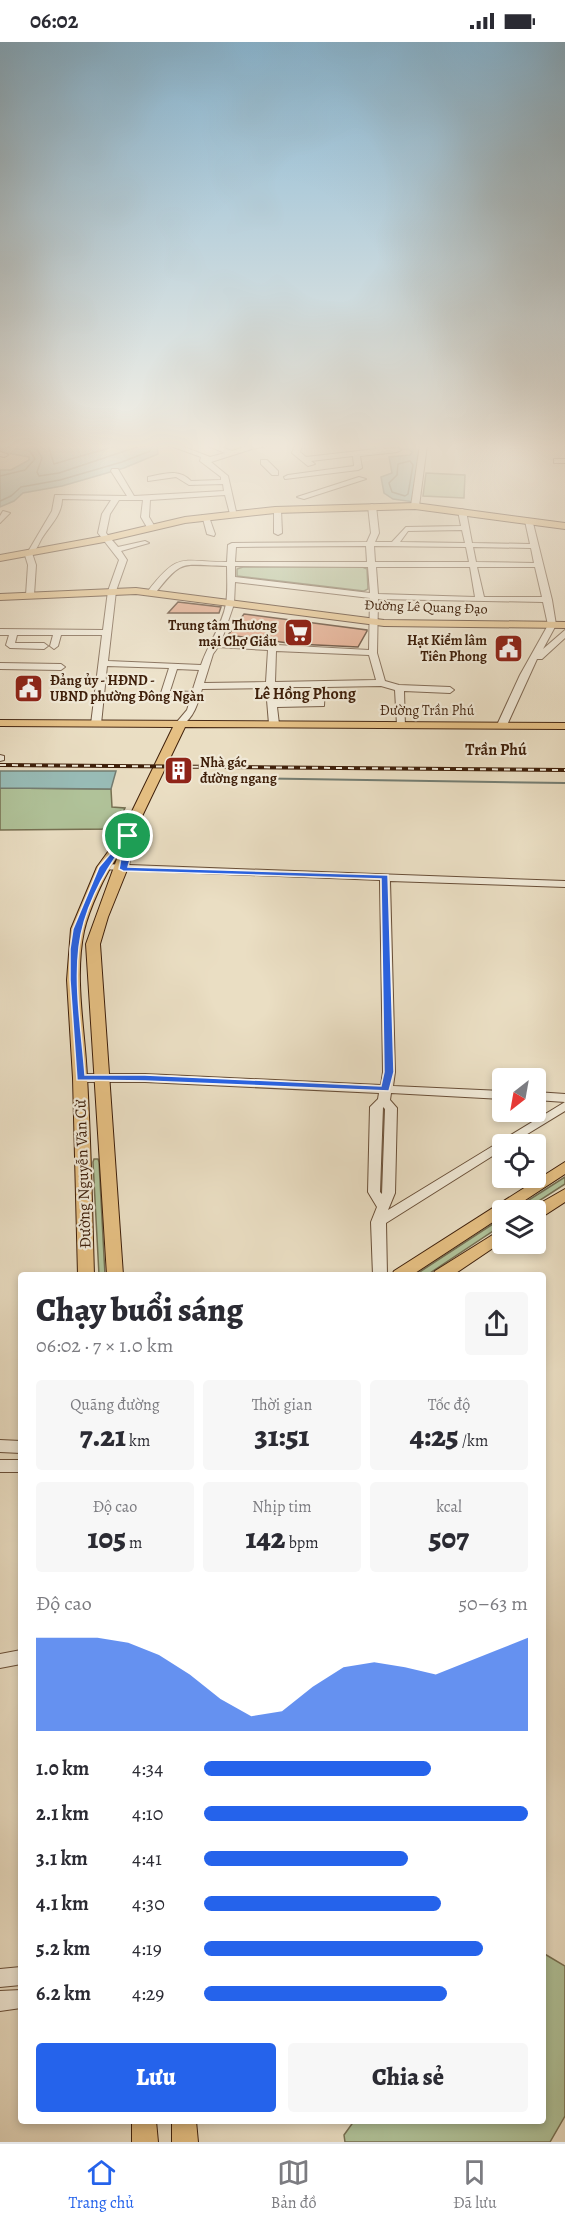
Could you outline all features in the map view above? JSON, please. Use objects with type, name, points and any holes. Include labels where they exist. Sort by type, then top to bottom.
[{"type":"main road","points":[[0,558],[79,543]]},
{"type":"main road","name":"Đường Lê Quang Đạo","points":[[0,597],[112,591],[151,593],[374,622],[565,625]]},
{"type":"main road","name":"Đường Trần Phú","points":[[0,723],[565,726]]},
{"type":"main road","name":"Đường Nguyễn Văn Cừ","points":[[86,1272],[75,949],[78,929],[103,867],[128,836],[181,723]]},
{"type":"main road","name":"Đường Nguyễn Văn Cừ","points":[[116,1272],[93,944],[123,869],[127,856],[128,836]]},
{"type":"main road","points":[[83,1149],[107,1147]]},
{"type":"main road","points":[[405,1272],[565,1167]]},
{"type":"main road","points":[[546,1206],[565,1194]]},
{"type":"main road","points":[[445,1272],[492,1241]]},
{"type":"main road","points":[[144,2124],[146,2142]]},
{"type":"main road","points":[[184,2124],[185,2142]]},
{"type":"street","points":[[30,595],[32,566],[30,552],[34,543]]},
{"type":"street","points":[[96,724],[112,591],[123,560],[111,543]]},
{"type":"street","points":[[117,550],[145,543]]},
{"type":"street","points":[[470,543],[480,599]]},
{"type":"street","points":[[502,725],[524,675],[552,625],[534,543]]},
{"type":"street","points":[[181,723],[189,715],[209,654],[216,644],[230,604],[231,547],[235,544],[535,546]]},
{"type":"street","points":[[370,544],[374,596],[374,654],[381,683]]},
{"type":"street","points":[[151,593],[178,563],[191,561],[211,564],[539,565]]},
{"type":"street","points":[[230,579],[374,596],[548,600]]},
{"type":"street","points":[[0,632],[107,633]]},
{"type":"street","points":[[14,632],[10,645],[49,646],[58,632]]},
{"type":"street","points":[[532,664],[565,633]]},
{"type":"street","points":[[216,644],[374,654]]},
{"type":"street","points":[[272,648],[270,684],[274,724]]},
{"type":"street","points":[[104,663],[205,668]]},
{"type":"street","points":[[0,666],[61,667]]},
{"type":"street","points":[[174,666],[165,693],[270,684],[381,683],[399,688],[450,690]]},
{"type":"street","points":[[273,704],[321,704],[320,684]]},
{"type":"street","points":[[399,688],[402,725]]},
{"type":"street","points":[[103,867],[565,884]]},
{"type":"street","points":[[380,1272],[378,1222],[382,1205],[389,1193],[391,1108],[385,1095],[389,1072],[385,877]]},
{"type":"street","points":[[81,1078],[103,1077],[385,1095],[492,1095]]},
{"type":"street","points":[[546,1097],[565,1098]]},
{"type":"street","points":[[520,1134],[565,1106]]},
{"type":"street","points":[[378,1222],[492,1152]]},
{"type":"street","points":[[0,1446],[18,1447]]},
{"type":"street","points":[[0,1466],[18,1466]]},
{"type":"street","points":[[0,1661],[18,1658]]},
{"type":"street","points":[[0,1978],[18,1976]]},
{"type":"street","points":[[0,2001],[18,2000]]},
{"type":"green space","points":[[360,566],[367,569],[368,589],[364,591],[237,576],[237,569],[243,567]]},
{"type":"green space","points":[[0,788],[111,789],[112,807],[125,808],[115,829],[0,830]]},
{"type":"green space","points":[[94,1159],[98,1159],[99,1162],[105,1272],[99,1272]]},
{"type":"green space","points":[[565,1177],[565,1184],[540,1200],[529,1200]]},
{"type":"green space","points":[[492,1225],[492,1232],[432,1272],[420,1272]]},
{"type":"green space","points":[[546,1955],[565,1966],[565,2116],[550,2142],[345,2142],[344,2135],[352,2124],[546,2124]]},
{"type":"water","points":[[0,771],[116,771],[111,789],[0,788]]},
{"type":"building","points":[[178,602],[221,607],[219,613],[168,613]]},
{"type":"building","name":"Trung tâm Thương mại Chợ Giầu","points":[[244,614],[367,631],[358,647],[296,644],[228,635]]},
{"type":"waterway","points":[[233,778],[565,783]]},
{"type":"railway","points":[[0,765],[565,770]]},
{"type":"place","name":"Trung tâm Thương mại Chợ Giầu","points":[[298,633]]},
{"type":"place","name":"Hạt Kiểm lâm Tiên Phong","points":[[508,648]]},
{"type":"place","name":"Đảng ủy - HĐND - UBND phường Đông Ngàn","points":[[29,688]]},
{"type":"place","name":"Nhà gác đường ngang","points":[[179,770]]},
{"type":"district","name":"Lê Hồng Phong","points":[[305,694]]},
{"type":"district","name":"Trần Phú","points":[[496,750]]},
{"type":"route","points":[[128,836],[127,856],[123,869],[385,877],[389,1072],[386,1089],[145,1078],[81,1078],[74,980],[78,929],[103,867],[128,836]]}]
